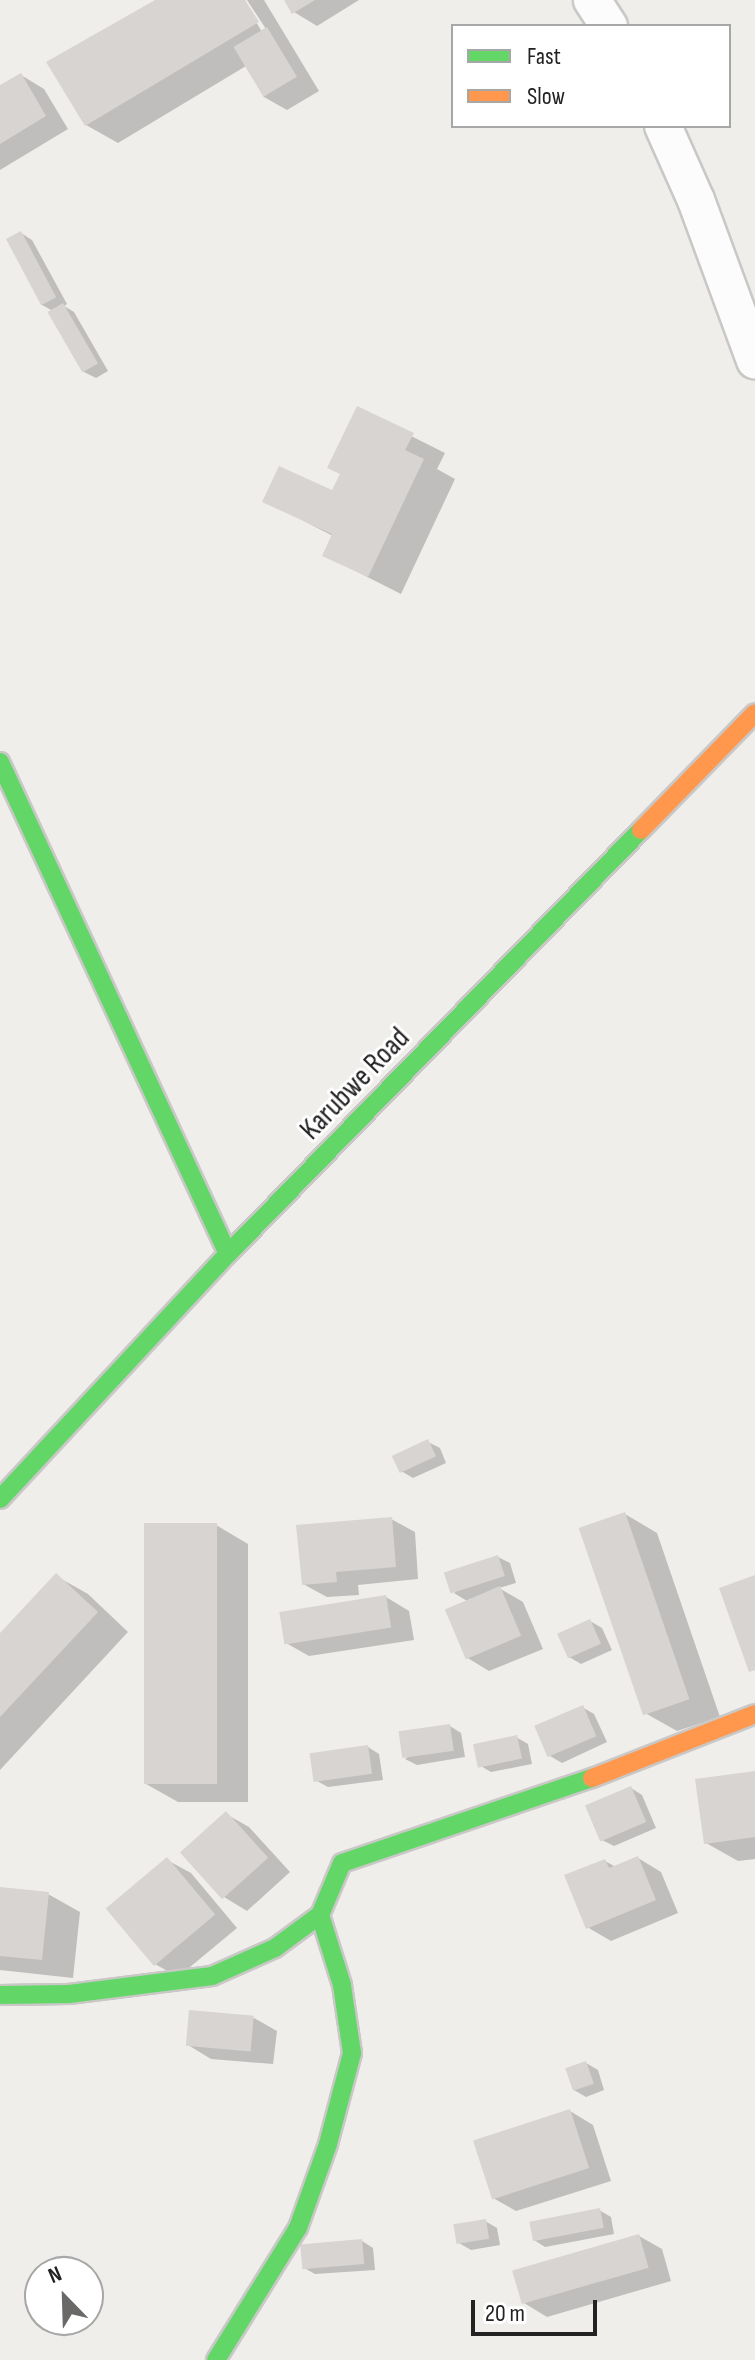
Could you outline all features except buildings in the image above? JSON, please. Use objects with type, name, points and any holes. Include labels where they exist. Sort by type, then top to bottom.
[{"type":"street","points":[[592,0],[608,24]]},
{"type":"street","points":[[664,128],[696,200],[755,360]]},
{"type":"street","name":"Karubwe Road","points":[[0,1499],[228,1254],[755,713]]},
{"type":"street","points":[[0,762],[228,1254]]},
{"type":"street","points":[[0,1995],[69,1994],[212,1976],[275,1948],[320,1915],[342,1863],[566,1788],[755,1714]]},
{"type":"street","points":[[216,2360],[298,2228],[328,2144],[352,2053],[342,1985],[320,1915]]},
{"type":"traffic: fast","points":[[0,762],[228,1254]]},
{"type":"traffic: fast","points":[[0,1499],[228,1254],[641,830]]},
{"type":"traffic: fast","points":[[0,1995],[69,1994],[212,1976],[275,1948],[320,1915],[342,1863],[592,1778]]},
{"type":"traffic: fast","points":[[216,2360],[298,2228],[328,2144],[352,2053],[342,1985],[320,1915]]},
{"type":"traffic: slow","points":[[641,830],[755,713]]},
{"type":"traffic: slow","points":[[592,1778],[755,1714]]}]
